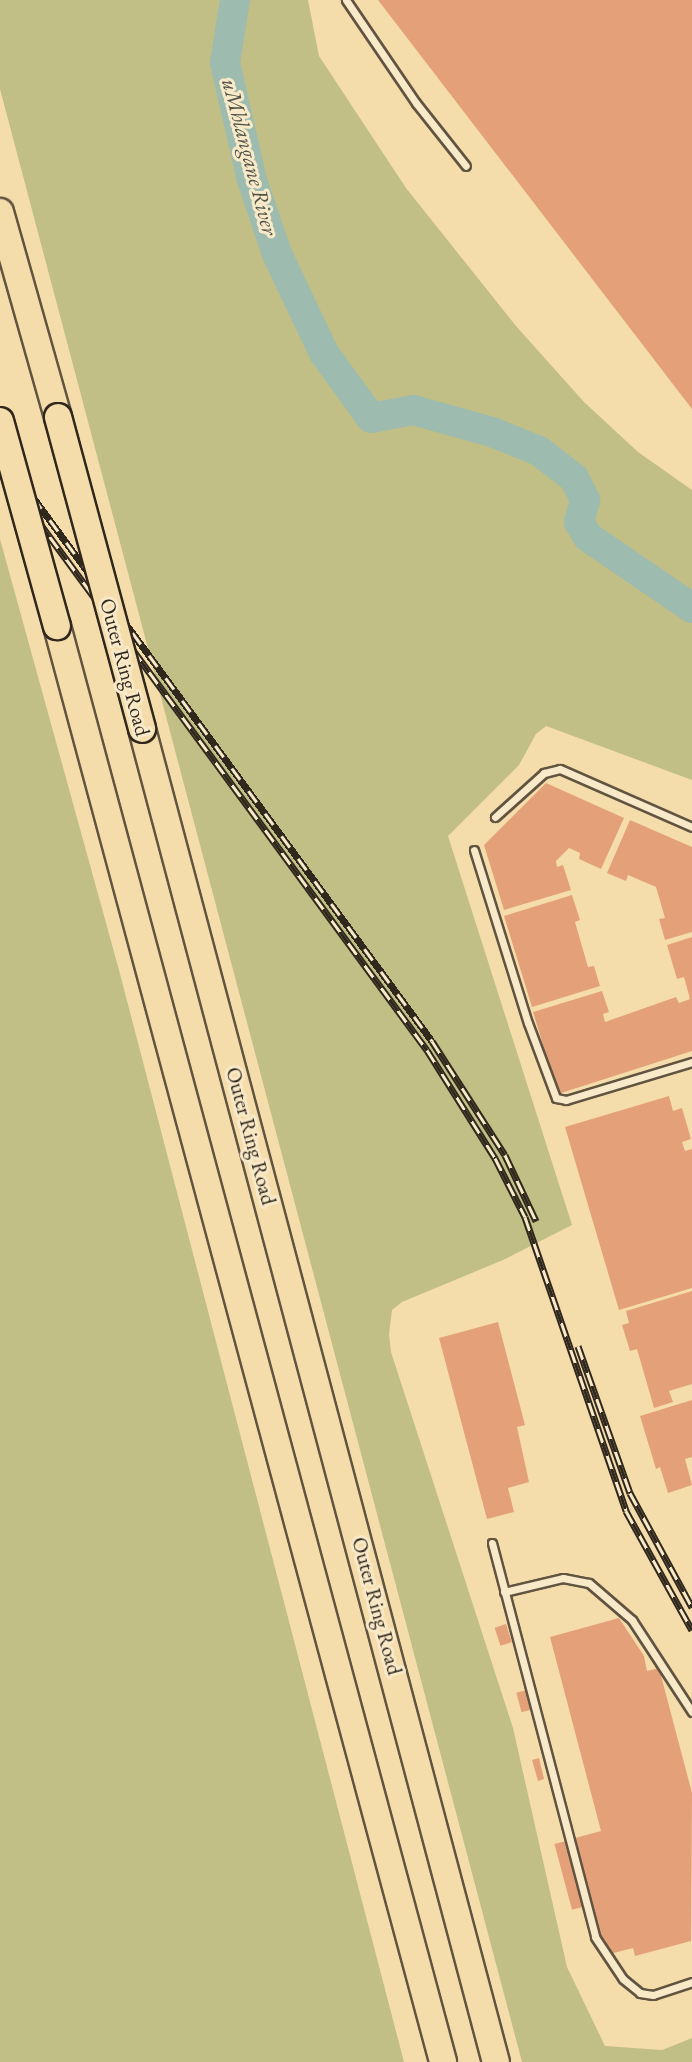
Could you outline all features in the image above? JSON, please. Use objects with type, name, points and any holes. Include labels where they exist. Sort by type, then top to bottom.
[{"type":"highway","name":"Outer Ring Road","points":[[0,212],[142,729],[496,2062]]},
{"type":"highway","points":[[0,421],[443,2062]]},
{"type":"lane","points":[[346,0],[416,103],[466,166]]},
{"type":"lane","points":[[495,817],[544,773],[560,770],[692,827]]},
{"type":"lane","points":[[474,850],[528,1023],[556,1098],[566,1100],[692,1062]]},
{"type":"lane","points":[[492,1543],[595,1937],[623,1979],[640,1993],[652,1995],[692,1982]]},
{"type":"lane","points":[[504,1592],[563,1578],[589,1583],[632,1620],[692,1712]]},
{"type":"shaded area","points":[[0,0],[308,0],[319,56],[406,188],[516,326],[584,402],[638,452],[692,490],[692,780],[546,726],[536,734],[519,765],[448,836],[572,1225],[503,1260],[402,1302],[392,1310],[389,1334],[391,1352],[513,1728],[567,1967],[605,2046],[662,2050],[692,2038],[692,2062],[522,2062],[0,89]]},
{"type":"shaded area","points":[[0,539],[119,970],[404,2062],[0,2062]]},
{"type":"building","points":[[378,0],[692,0],[692,409]]},
{"type":"building","points":[[546,783],[624,818],[601,869],[579,859],[580,853],[569,848],[556,861],[557,867],[563,865],[571,890],[504,910],[484,845]]},
{"type":"building","points":[[630,820],[692,847],[692,932],[665,940],[659,919],[665,918],[656,887],[628,875],[626,881],[607,873]]},
{"type":"building","points":[[572,895],[580,920],[575,922],[588,967],[594,966],[600,986],[532,1007],[504,916]]},
{"type":"building","points":[[692,937],[692,1051],[558,1094],[533,1012],[602,991],[609,1012],[603,1014],[605,1022],[676,997],[679,1003],[690,999],[684,977],[677,979],[667,945]]},
{"type":"building","points":[[669,1096],[673,1111],[682,1108],[691,1139],[682,1142],[685,1151],[692,1149],[692,1288],[619,1310],[565,1127]]},
{"type":"building","points":[[692,1291],[692,1384],[669,1391],[673,1402],[654,1408],[637,1349],[630,1351],[622,1325],[629,1323],[626,1311]]},
{"type":"building","points":[[498,1322],[525,1425],[517,1427],[529,1482],[508,1488],[514,1512],[487,1519],[439,1338]]},
{"type":"building","points":[[692,1400],[692,1457],[685,1459],[692,1485],[668,1493],[660,1467],[656,1469],[640,1416]]},
{"type":"building","points":[[619,1618],[644,1656],[647,1671],[659,1668],[692,1793],[691,1941],[635,1956],[633,1948],[606,1955],[575,1838],[601,1831],[550,1637]]},
{"type":"building","points":[[506,1624],[512,1642],[500,1646],[495,1628]]},
{"type":"building","points":[[527,1690],[532,1709],[522,1712],[516,1693]]},
{"type":"building","points":[[539,1758],[544,1779],[538,1781],[532,1760]]},
{"type":"building","points":[[566,1841],[584,1907],[572,1910],[554,1844]]},
{"type":"waterway","name":"uMhlangane River","points":[[235,0],[225,63],[252,180],[277,254],[324,353],[371,418],[413,410],[492,432],[539,451],[574,478],[585,500],[579,522],[588,537],[692,608]]},
{"type":"railway","points":[[0,452],[432,1041],[505,1155],[536,1221]]},
{"type":"railway","points":[[0,469],[427,1050],[495,1158],[525,1217],[626,1511],[692,1630]]},
{"type":"railway","points":[[578,1346],[630,1493],[692,1607]]}]
